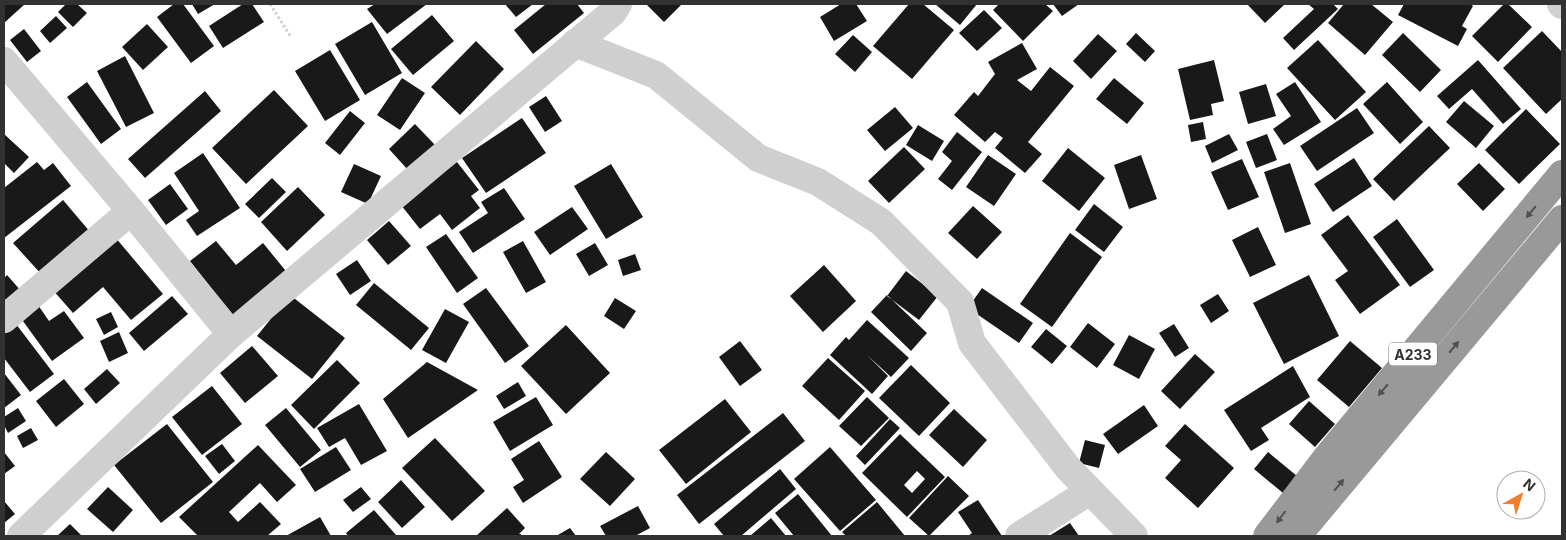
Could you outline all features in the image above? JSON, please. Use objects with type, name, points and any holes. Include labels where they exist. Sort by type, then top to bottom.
[{"type":"highway","name":"A233","points":[[1267,536],[1327,457],[1562,174]]},
{"type":"highway","name":"A233","points":[[1297,536],[1562,219]]},
{"type":"street","points":[[21,536],[231,334],[613,12],[618,4]]},
{"type":"street","points":[[575,43],[656,75],[758,158],[818,182],[881,222],[960,302],[972,343],[1068,468],[1134,536]]},
{"type":"street","points":[[4,60],[231,334]]},
{"type":"street","points":[[4,319],[131,211]]},
{"type":"street","points":[[1019,536],[1090,491]]},
{"type":"path","points":[[270,4],[291,37]]},
{"type":"building","points":[[4,4],[25,4],[4,23]]},
{"type":"building","points":[[66,4],[77,4],[87,13],[73,27],[58,12]]},
{"type":"building","points":[[174,4],[183,4],[214,46],[191,63],[157,17]]},
{"type":"building","points":[[192,4],[215,4],[198,14]]},
{"type":"building","points":[[243,4],[252,4],[264,22],[223,48],[209,26]]},
{"type":"building","points":[[375,4],[427,4],[387,34],[367,9]]},
{"type":"building","points":[[505,4],[533,4],[516,17]]},
{"type":"building","points":[[546,4],[577,4],[584,13],[533,54],[514,30]]},
{"type":"building","points":[[646,4],[682,4],[664,22]]},
{"type":"building","points":[[841,4],[856,4],[867,21],[834,41],[820,17]]},
{"type":"building","points":[[909,4],[923,4],[954,30],[912,79],[873,46]]},
{"type":"building","points":[[935,4],[977,4],[960,25]]},
{"type":"building","points":[[999,4],[1045,4],[1053,11],[1023,41],[993,10]]},
{"type":"building","points":[[1053,4],[1079,4],[1062,16]]},
{"type":"building","points":[[1247,4],[1285,4],[1265,23]]},
{"type":"building","points":[[1308,4],[1333,4],[1338,9],[1294,50],[1283,38],[1314,9]]},
{"type":"building","points":[[1344,4],[1371,4],[1393,22],[1365,55],[1328,23]]},
{"type":"building","points":[[1404,4],[1470,4],[1473,6],[1462,26],[1467,29],[1458,46],[1398,15]]},
{"type":"building","points":[[1504,4],[1508,4],[1532,27],[1498,62],[1472,36]]},
{"type":"building","points":[[984,10],[1002,28],[977,51],[959,33]]},
{"type":"building","points":[[432,15],[454,41],[413,75],[391,49]]},
{"type":"building","points":[[56,16],[67,28],[50,43],[40,31]]},
{"type":"building","points":[[372,22],[402,73],[365,95],[335,44]]},
{"type":"building","points":[[147,24],[168,47],[143,70],[122,47]]},
{"type":"building","points":[[24,29],[41,51],[27,62],[10,40]]},
{"type":"building","points":[[1542,31],[1562,52],[1562,99],[1546,114],[1503,68]]},
{"type":"building","points":[[1136,33],[1155,51],[1145,62],[1126,44]]},
{"type":"building","points":[[1403,33],[1441,70],[1420,92],[1382,55]]},
{"type":"building","points":[[1098,34],[1117,51],[1091,79],[1073,61]]},
{"type":"building","points":[[853,35],[872,52],[855,72],[835,54]]},
{"type":"building","points":[[1318,40],[1366,92],[1335,120],[1287,68]]},
{"type":"building","points":[[476,41],[504,69],[460,115],[431,87]]},
{"type":"building","points":[[1022,43],[1037,69],[1017,80],[1031,91],[1050,67],[1074,86],[1028,142],[1042,154],[1025,173],[995,148],[1003,138],[995,132],[985,142],[954,115],[974,92],[978,96],[995,74],[988,62]]},
{"type":"building","points":[[330,50],[360,100],[325,121],[295,71]]},
{"type":"building","points":[[125,56],[154,113],[126,127],[97,71]]},
{"type":"building","points":[[1214,60],[1224,101],[1211,104],[1213,115],[1190,120],[1178,69]]},
{"type":"building","points":[[1478,60],[1521,109],[1503,124],[1472,89],[1449,109],[1437,96]]},
{"type":"building","points":[[402,78],[425,93],[400,130],[377,115]]},
{"type":"building","points":[[1114,78],[1144,103],[1127,124],[1096,99]]},
{"type":"building","points":[[87,82],[121,129],[101,144],[67,97]]},
{"type":"building","points":[[1295,82],[1321,122],[1284,145],[1273,129],[1291,116],[1276,94]]},
{"type":"building","points":[[1387,82],[1423,122],[1400,144],[1363,104]]},
{"type":"building","points":[[1266,84],[1276,116],[1248,124],[1239,92]]},
{"type":"building","points":[[274,90],[308,126],[246,184],[212,148]]},
{"type":"building","points":[[205,91],[221,111],[145,178],[128,159]]},
{"type":"building","points":[[546,96],[562,121],[545,132],[529,107]]},
{"type":"building","points":[[1464,101],[1494,126],[1476,148],[1446,122]]},
{"type":"building","points":[[895,107],[913,128],[885,151],[867,130]]},
{"type":"building","points":[[1357,108],[1374,133],[1317,171],[1300,146]]},
{"type":"building","points":[[1526,109],[1560,144],[1519,184],[1485,150]]},
{"type":"building","points":[[350,111],[365,123],[340,155],[325,143]]},
{"type":"building","points":[[522,118],[546,153],[486,193],[462,158]]},
{"type":"building","points":[[1203,122],[1206,139],[1191,142],[1188,125]]},
{"type":"building","points":[[415,124],[435,145],[408,170],[389,149]]},
{"type":"building","points":[[918,125],[944,141],[932,161],[906,145]]},
{"type":"building","points":[[1429,126],[1450,148],[1394,201],[1373,179]]},
{"type":"building","points":[[957,132],[982,152],[952,190],[938,179],[952,161],[942,152]]},
{"type":"building","points":[[4,134],[29,157],[14,173],[4,163]]},
{"type":"building","points":[[1229,134],[1238,150],[1212,163],[1205,146]]},
{"type":"building","points":[[1267,134],[1277,160],[1256,168],[1246,142]]},
{"type":"building","points":[[904,147],[925,169],[889,203],[868,181]]},
{"type":"building","points":[[1068,148],[1105,178],[1079,211],[1042,181]]},
{"type":"building","points":[[203,153],[240,208],[197,236],[186,220],[199,211],[174,173]]},
{"type":"building","points":[[988,155],[1016,174],[994,206],[966,187]]},
{"type":"building","points":[[1141,155],[1157,199],[1129,209],[1114,165]]},
{"type":"building","points":[[1354,158],[1372,186],[1333,212],[1314,184]]},
{"type":"building","points":[[1242,159],[1259,197],[1228,210],[1211,172]]},
{"type":"building","points":[[37,162],[44,170],[53,163],[71,186],[4,238],[4,188]]},
{"type":"building","points":[[457,162],[479,190],[471,196],[480,208],[452,230],[440,214],[420,229],[401,205]]},
{"type":"building","points":[[1290,163],[1311,224],[1285,233],[1264,172]]},
{"type":"building","points":[[1479,163],[1505,189],[1483,211],[1457,184]]},
{"type":"building","points":[[354,164],[381,176],[368,204],[341,192]]},
{"type":"building","points":[[611,164],[643,217],[606,239],[574,186]]},
{"type":"building","points":[[272,178],[286,192],[259,218],[245,204]]},
{"type":"building","points":[[170,184],[188,209],[166,225],[148,200]]},
{"type":"building","points":[[298,187],[325,215],[287,251],[261,222]]},
{"type":"building","points":[[504,188],[525,219],[473,253],[459,232],[488,213],[481,202]]},
{"type":"building","points":[[63,200],[91,233],[42,275],[13,243]]},
{"type":"building","points":[[1094,204],[1123,227],[1104,252],[1075,230]]},
{"type":"building","points":[[973,206],[1002,232],[977,259],[948,233]]},
{"type":"building","points":[[572,207],[588,229],[550,255],[534,232]]},
{"type":"building","points":[[1348,215],[1400,285],[1360,314],[1335,280],[1348,271],[1321,235]]},
{"type":"building","points":[[1397,219],[1434,270],[1410,287],[1373,237]]},
{"type":"building","points":[[389,221],[411,246],[388,265],[367,240]]},
{"type":"building","points":[[1258,227],[1276,265],[1250,277],[1232,240]]},
{"type":"building","points":[[1070,233],[1102,257],[1052,327],[1020,304]]},
{"type":"building","points":[[446,234],[478,278],[457,293],[426,247]]},
{"type":"building","points":[[115,237],[163,294],[131,320],[103,287],[73,313],[52,289]]},
{"type":"building","points":[[216,241],[236,265],[263,243],[290,276],[235,319],[190,261]]},
{"type":"building","points":[[523,241],[546,282],[526,293],[503,252]]},
{"type":"building","points":[[595,243],[608,265],[589,276],[576,254]]},
{"type":"building","points":[[635,254],[641,270],[623,276],[618,260]]},
{"type":"building","points":[[357,260],[371,281],[350,295],[336,274]]},
{"type":"building","points":[[824,265],[856,301],[823,332],[790,296]]},
{"type":"building","points":[[906,271],[938,296],[919,320],[887,296]]},
{"type":"building","points":[[7,275],[22,292],[4,308],[4,278]]},
{"type":"building","points":[[1309,275],[1339,336],[1284,364],[1253,303]]},
{"type":"building","points":[[374,283],[429,328],[411,350],[356,305]]},
{"type":"building","points":[[486,288],[529,346],[505,363],[463,304]]},
{"type":"building","points":[[982,288],[1033,323],[1019,343],[968,308]]},
{"type":"building","points":[[1218,294],[1229,311],[1211,323],[1200,305]]},
{"type":"building","points":[[290,295],[345,338],[312,379],[257,336]]},
{"type":"building","points":[[887,295],[927,333],[911,351],[871,312]]},
{"type":"building","points":[[172,296],[188,314],[144,351],[129,333]]},
{"type":"building","points":[[615,298],[636,311],[624,329],[604,316]]},
{"type":"building","points":[[38,305],[49,321],[64,311],[84,338],[52,361],[20,317]]},
{"type":"building","points":[[445,309],[469,322],[446,363],[422,350]]},
{"type":"building","points":[[111,312],[118,327],[104,335],[96,319]]},
{"type":"building","points":[[867,320],[909,358],[891,377],[867,355],[888,376],[872,394],[830,355],[846,337],[849,340]]},
{"type":"building","points":[[1088,323],[1115,344],[1097,368],[1070,347]]},
{"type":"building","points":[[16,324],[54,374],[30,392],[4,358],[4,333]]},
{"type":"building","points":[[1174,324],[1189,348],[1175,357],[1159,333]]},
{"type":"building","points":[[566,325],[610,373],[566,414],[521,366]]},
{"type":"building","points":[[1046,329],[1067,346],[1052,364],[1031,347]]},
{"type":"building","points":[[119,332],[128,353],[109,362],[100,341]]},
{"type":"building","points":[[1129,335],[1155,349],[1139,379],[1113,365]]},
{"type":"building","points":[[740,341],[762,370],[740,386],[719,357]]},
{"type":"building","points":[[1350,341],[1382,368],[1349,407],[1317,380]]},
{"type":"building","points":[[252,346],[278,376],[245,403],[220,373]]},
{"type":"building","points":[[1195,354],[1215,372],[1180,409],[1161,391]]},
{"type":"building","points":[[828,358],[865,391],[839,420],[802,386]]},
{"type":"building","points":[[337,360],[360,383],[314,429],[291,405]]},
{"type":"building","points":[[427,362],[478,390],[408,438],[383,399]]},
{"type":"building","points":[[911,365],[950,403],[919,436],[879,398]]},
{"type":"building","points":[[1293,366],[1310,397],[1261,428],[1269,440],[1251,451],[1224,410]]},
{"type":"building","points":[[107,369],[120,383],[96,404],[84,389]]},
{"type":"building","points":[[4,373],[21,395],[4,408]]},
{"type":"building","points":[[64,379],[84,404],[56,427],[36,401]]},
{"type":"building","points":[[518,382],[526,396],[504,409],[496,396]]},
{"type":"building","points":[[212,386],[242,424],[202,455],[172,417]]},
{"type":"building","points":[[536,397],[553,425],[510,451],[493,422]]},
{"type":"building","points":[[867,397],[889,418],[861,446],[839,426]]},
{"type":"building","points":[[725,399],[751,432],[686,484],[659,450]]},
{"type":"building","points":[[1309,401],[1335,424],[1315,447],[1289,424]]},
{"type":"building","points":[[359,404],[387,451],[361,465],[345,438],[329,447],[317,428]]},
{"type":"building","points":[[1144,405],[1158,426],[1118,454],[1103,434]]},
{"type":"building","points":[[18,408],[26,421],[8,433],[4,425],[4,417]]},
{"type":"building","points":[[286,408],[321,450],[300,467],[265,425]]},
{"type":"building","points":[[954,409],[987,440],[963,467],[929,435]]},
{"type":"building","points":[[783,413],[805,441],[699,524],[677,495]]},
{"type":"building","points":[[890,419],[900,428],[865,465],[856,456]]},
{"type":"building","points":[[167,424],[213,482],[161,523],[114,465]]},
{"type":"building","points":[[1185,424],[1234,468],[1198,508],[1165,478],[1181,460],[1165,446]]},
{"type":"building","points":[[31,428],[38,440],[23,448],[17,436]]},
{"type":"building","points":[[900,434],[945,477],[907,517],[862,473]],"holes":[[[917,471],[925,479],[912,493],[904,485]]]},
{"type":"building","points":[[435,438],[485,491],[452,521],[402,468]]},
{"type":"building","points":[[1085,440],[1105,445],[1099,468],[1079,463]]},
{"type":"building","points":[[539,441],[562,477],[523,503],[513,487],[524,480],[511,459]]},
{"type":"building","points":[[222,444],[235,461],[219,474],[205,456]]},
{"type":"building","points":[[258,445],[296,485],[277,502],[260,483],[229,512],[238,522],[260,502],[281,524],[267,536],[198,536],[179,517]]},
{"type":"building","points":[[336,447],[351,470],[315,492],[300,469]]},
{"type":"building","points":[[830,447],[876,500],[840,531],[794,479]]},
{"type":"building","points":[[4,452],[15,466],[4,474]]},
{"type":"building","points":[[606,452],[635,479],[610,506],[580,479]]},
{"type":"building","points":[[1268,452],[1297,476],[1283,493],[1254,469]]},
{"type":"building","points":[[780,469],[796,489],[741,536],[724,536],[714,524]]},
{"type":"building","points":[[948,476],[969,496],[929,536],[909,518]]},
{"type":"building","points":[[401,480],[425,507],[402,528],[378,502]]},
{"type":"building","points":[[108,487],[133,510],[113,532],[87,509]]},
{"type":"building","points":[[361,487],[371,499],[353,512],[343,500]]},
{"type":"building","points":[[798,494],[832,536],[794,536],[775,513]]},
{"type":"building","points":[[978,500],[1002,536],[968,536],[972,533],[958,512]]},
{"type":"building","points":[[4,501],[15,514],[4,523]]},
{"type":"building","points":[[877,502],[905,536],[846,536],[842,532]]},
{"type":"building","points":[[638,506],[650,528],[635,536],[606,536],[600,526]]},
{"type":"building","points":[[507,508],[525,528],[519,534],[521,536],[476,536]]},
{"type":"building","points":[[374,510],[396,535],[348,536],[346,533]]},
{"type":"building","points":[[320,517],[331,536],[286,536]]},
{"type":"building","points":[[771,518],[786,536],[750,536]]},
{"type":"building","points":[[1070,523],[1079,536],[1049,536]]},
{"type":"building","points":[[70,524],[82,536],[57,536]]},
{"type":"building","points":[[570,528],[576,536],[556,536]]}]
